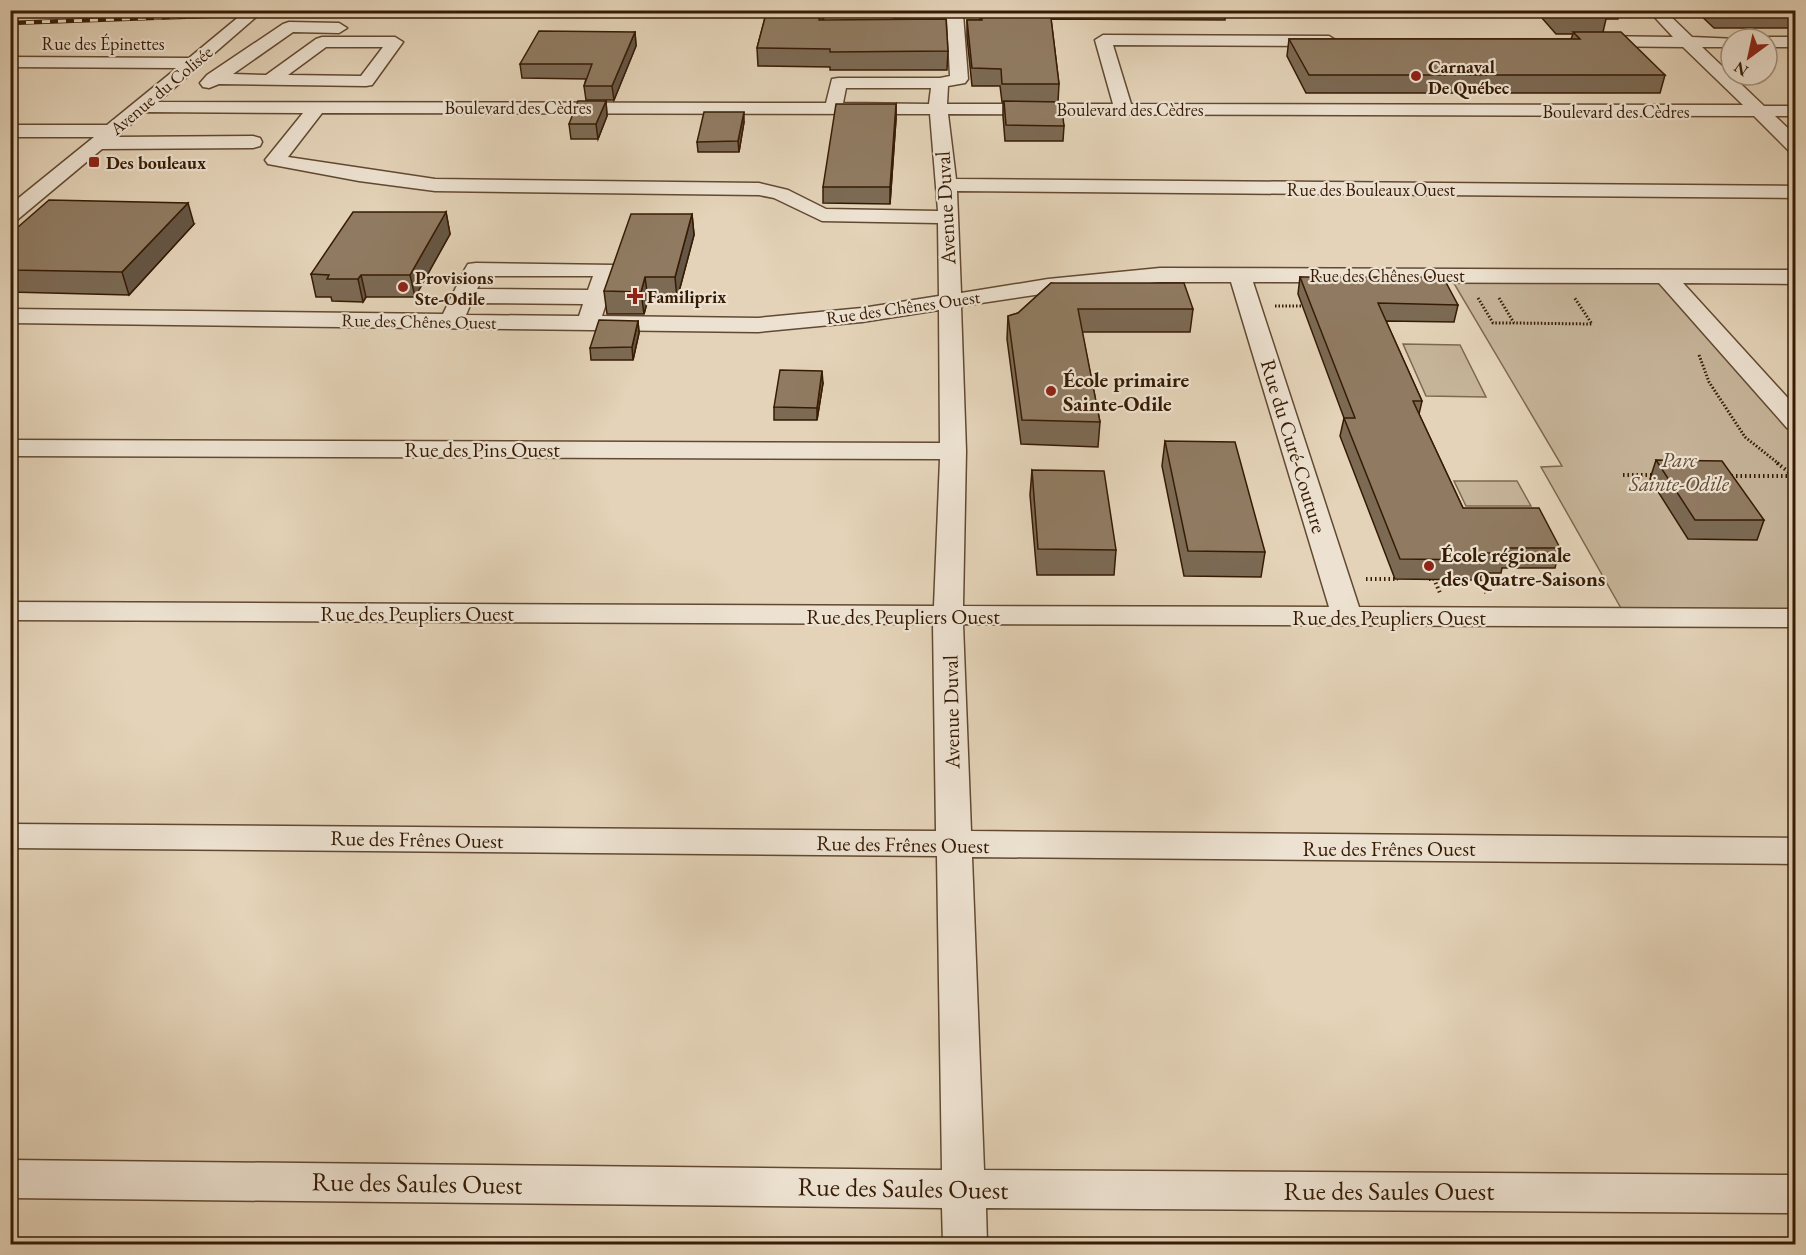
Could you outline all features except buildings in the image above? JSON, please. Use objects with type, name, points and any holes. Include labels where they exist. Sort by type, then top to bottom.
[{"type":"street","name":"Avenue du Colisée","points":[[12,214],[257,10]]},
{"type":"street","points":[[1655,10],[1756,111],[1796,147]]},
{"type":"street","points":[[834,107],[838,83],[886,89],[959,80],[955,14],[895,13]]},
{"type":"street","points":[[184,107],[213,79],[289,27],[405,28],[366,81],[343,107]]},
{"type":"street","points":[[271,79],[339,28]]},
{"type":"street","points":[[1124,110],[1103,40],[1341,41]]},
{"type":"street","points":[[1579,41],[1719,42]]},
{"type":"street","points":[[322,42],[390,48]]},
{"type":"street","points":[[1779,42],[1796,42]]},
{"type":"street","points":[[308,52],[343,60],[390,48]]},
{"type":"street","points":[[322,80],[343,60]]},
{"type":"street","name":"Rue des Épinettes","points":[[10,62],[195,63]]},
{"type":"street","points":[[213,79],[366,81]]},
{"type":"street","name":"Avenue Duval","points":[[940,83],[938,107],[947,185],[950,301],[952,451],[948,616],[965,1245]]},
{"type":"street","name":"Boulevard des Cèdres","points":[[141,107],[938,107],[1124,110],[1796,111]]},
{"type":"street","points":[[316,107],[275,160],[435,185],[759,189],[781,194],[822,215],[948,217]]},
{"type":"street","points":[[10,131],[252,142]]},
{"type":"street","name":"Rue des Bouleaux Ouest","points":[[947,185],[1796,192]]},
{"type":"street","name":"Rue des Chênes Ouest","points":[[10,316],[758,325],[862,315],[1048,286],[1138,277],[1240,274],[1796,278]]},
{"type":"street","name":"Rue du Curé-Couture","points":[[1240,274],[1347,617]]},
{"type":"street","points":[[1665,276],[1796,423]]},
{"type":"street","points":[[451,322],[463,297],[597,297],[588,323]]},
{"type":"street","name":"Rue des Pins Ouest","points":[[10,448],[952,451]]},
{"type":"street","name":"Rue des Peupliers Ouest","points":[[10,611],[1796,618]]},
{"type":"street","name":"Rue des Frênes Ouest","points":[[10,836],[1796,851]]},
{"type":"street","name":"Rue des Saules Ouest","points":[[10,1179],[963,1189],[1796,1194]]},
{"type":"path","points":[[1475,293],[1493,323],[1592,324],[1572,294],[1582,293]]},
{"type":"path","points":[[1496,293],[1514,323]]},
{"type":"path","points":[[1698,352],[1709,382],[1745,437],[1795,476]]},
{"type":"path","points":[[1623,475],[1658,475]]},
{"type":"path","points":[[1726,476],[1795,476]]},
{"type":"path","points":[[1336,579],[1405,579]]},
{"type":"path","points":[[1424,579],[1434,579],[1451,617]]},
{"type":"green space","name":"Parc Sainte-Odile","points":[[1449,275],[1665,276],[1795,423],[1795,618],[1626,617],[1541,467],[1562,466]]},
{"type":"green space","points":[[1403,344],[1460,345],[1486,397],[1426,396]]},
{"type":"green space","points":[[1454,481],[1517,481],[1531,506],[1466,506]]},
{"type":"railway","points":[[10,23],[378,10]]},
{"type":"place","name":"Carnaval De Québec","points":[[1416,76]]},
{"type":"place","name":"Des bouleaux","points":[[94,162]]},
{"type":"place","name":"Provisions Ste-Odile","points":[[403,287]]},
{"type":"place","name":"Familiprix","points":[[635,296]]},
{"type":"place","name":"École primaire Sainte-Odile","points":[[1051,391]]},
{"type":"place","name":"École régionale des Quatre-Saisons","points":[[1429,566]]}]
